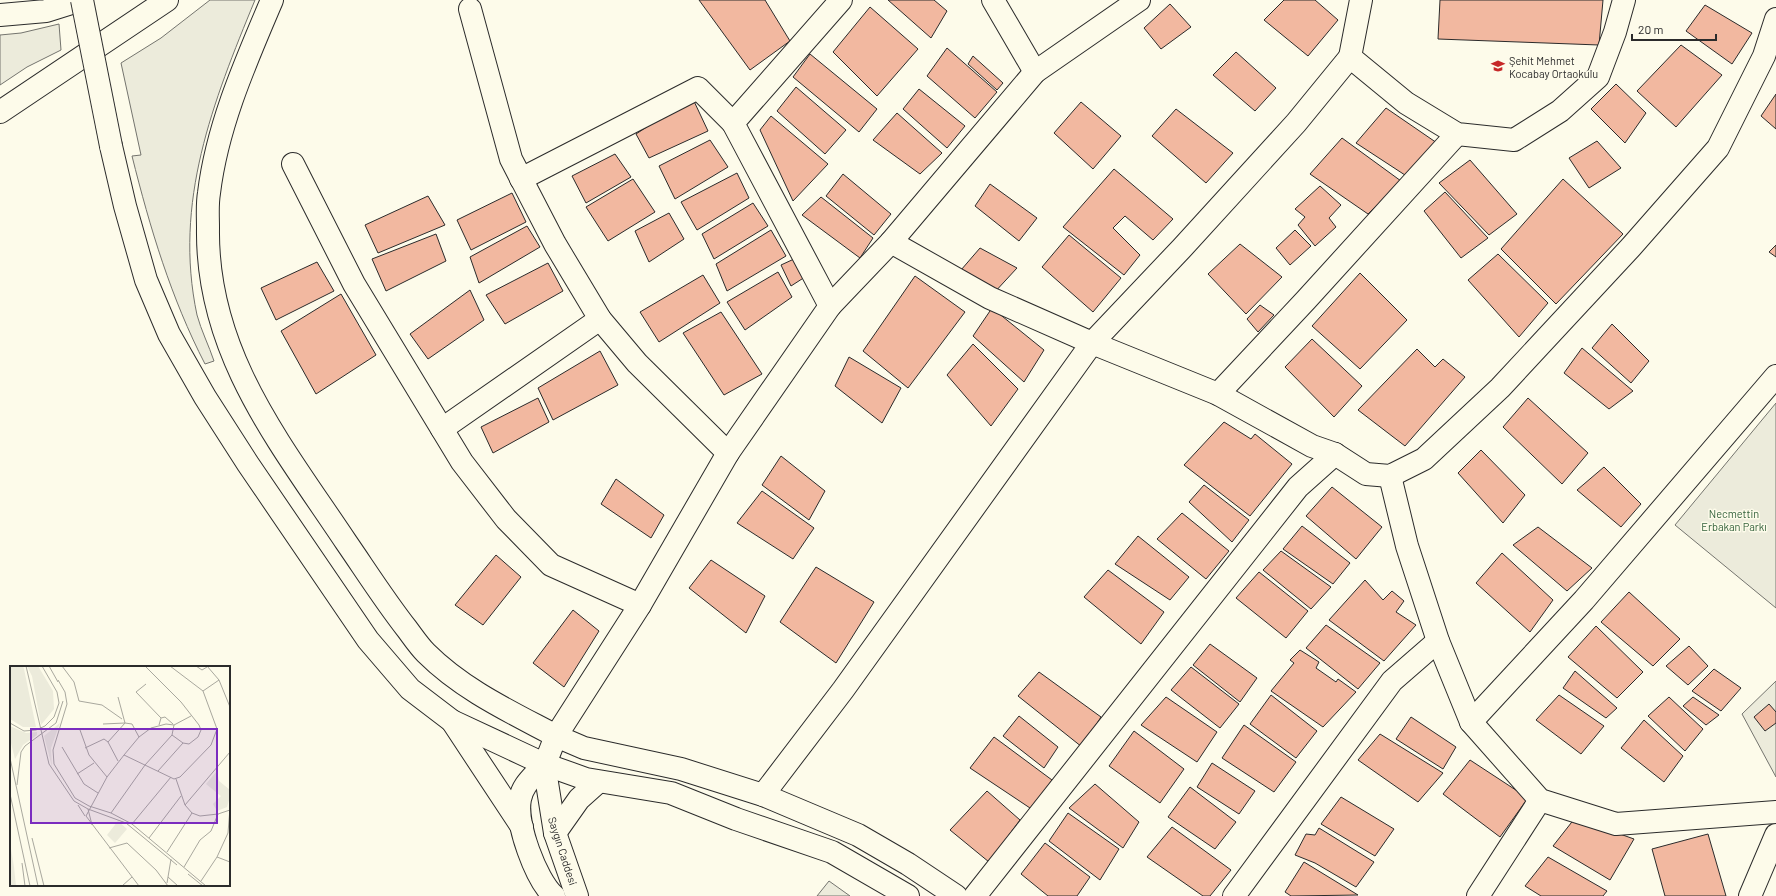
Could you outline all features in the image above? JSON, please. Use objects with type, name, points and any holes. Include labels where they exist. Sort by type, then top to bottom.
[{"type":"main road","points":[[0,15],[46,11],[82,0],[111,146],[125,206],[146,280],[169,334],[205,397],[248,464],[368,640],[410,689],[452,721],[544,764],[598,782],[671,793],[736,819],[832,852],[908,896]]},
{"type":"main road","points":[[0,112],[167,0]]},
{"type":"main road","points":[[272,0],[222,130],[208,193],[208,238],[211,284],[222,331],[237,368],[264,418],[393,611],[425,652],[452,676],[486,698],[556,736],[584,748],[681,769],[763,795],[858,835],[908,864],[956,896]]},
{"type":"main road","points":[[733,123],[841,0]]},
{"type":"main road","points":[[993,0],[1035,72]]},
{"type":"main road","points":[[554,896],[547,890],[538,875],[528,849],[522,828],[520,799],[529,779],[544,764],[556,736],[640,605],[728,453],[830,306],[891,242],[1035,72],[1139,0]]},
{"type":"main road","points":[[763,795],[842,690],[1092,343],[1182,248],[1296,123],[1350,57],[1361,0]]},
{"type":"main road","points":[[1350,57],[1406,103],[1457,134],[1514,140],[1560,111],[1598,76],[1615,32],[1624,0]]},
{"type":"main road","points":[[470,9],[511,159],[555,244],[600,319],[637,363],[728,453]]},
{"type":"main road","points":[[891,242],[990,298],[1092,343],[1218,394],[1312,446],[1335,454],[1366,474],[1390,476],[1424,459],[1500,388],[1631,247],[1718,148],[1764,56],[1776,19]]},
{"type":"main road","points":[[521,179],[698,88],[733,123],[830,306]]},
{"type":"main road","points":[[1218,394],[1457,134]]},
{"type":"main road","points":[[293,164],[354,284],[462,462],[506,519],[550,565],[640,605]]},
{"type":"main road","points":[[442,429],[600,319]]},
{"type":"main road","points":[[1471,722],[1584,600],[1776,376]]},
{"type":"main road","points":[[975,896],[1298,487],[1335,454]]},
{"type":"main road","points":[[1390,476],[1407,546],[1438,640],[1471,722],[1540,800],[1616,824],[1776,812]]},
{"type":"main road","points":[[1234,896],[1392,681],[1438,640]]},
{"type":"main road","points":[[452,721],[522,828]]},
{"type":"main road","name":"Saygın Caddesi","points":[[544,764],[555,833],[577,896]]},
{"type":"main road","points":[[555,833],[579,799],[598,782]]},
{"type":"main road","points":[[1478,896],[1540,800]]},
{"type":"main road","points":[[1750,896],[1776,835]]},
{"type":"green space","points":[[210,0],[255,0],[239,38],[212,115],[201,153],[194,193],[190,232],[191,273],[197,315],[214,361],[205,364],[182,314],[162,262],[146,210],[132,156],[141,155],[121,63],[161,38]]},
{"type":"green space","points":[[59,24],[61,50],[27,67],[0,85],[0,35],[21,33]]},
{"type":"green space","name":"Necmettin Erbakan Parkı","points":[[1776,403],[1776,608],[1675,525]]},
{"type":"green space","points":[[1776,681],[1776,777],[1742,714]]},
{"type":"green space","points":[[829,881],[850,896],[817,896]]},
{"type":"building","points":[[699,0],[765,0],[790,41],[750,70]]},
{"type":"building","points":[[888,0],[934,0],[947,11],[931,38]]},
{"type":"building","points":[[1284,0],[1315,0],[1338,20],[1308,56],[1264,20]]},
{"type":"building","points":[[1440,0],[1603,0],[1599,45],[1438,39]]},
{"type":"building","points":[[1170,4],[1191,27],[1161,49],[1144,28]]},
{"type":"building","points":[[1705,5],[1752,33],[1732,64],[1686,31]]},
{"type":"building","points":[[870,7],[918,49],[877,96],[833,52]]},
{"type":"building","points":[[1681,45],[1722,75],[1676,127],[1637,91]]},
{"type":"building","points":[[947,48],[997,92],[975,118],[927,76]]},
{"type":"building","points":[[1236,52],[1276,88],[1255,111],[1213,75]]},
{"type":"building","points":[[810,54],[877,109],[859,132],[793,77]]},
{"type":"building","points":[[973,56],[1003,83],[997,90],[968,64]]},
{"type":"building","points":[[1616,84],[1646,113],[1625,143],[1591,109]]},
{"type":"building","points":[[796,87],[846,130],[825,154],[777,111]]},
{"type":"building","points":[[919,89],[965,126],[947,148],[903,109]]},
{"type":"building","points":[[1776,94],[1776,129],[1761,116]]},
{"type":"building","points":[[692,97],[708,131],[649,158],[636,134]]},
{"type":"building","points":[[1081,102],[1121,136],[1093,169],[1054,133]]},
{"type":"building","points":[[1386,108],[1437,143],[1408,177],[1356,143]]},
{"type":"building","points":[[1176,109],[1233,153],[1206,183],[1152,136]]},
{"type":"building","points":[[897,113],[942,153],[920,174],[873,140]]},
{"type":"building","points":[[771,116],[828,164],[793,201],[760,130]]},
{"type":"building","points":[[1342,138],[1401,181],[1368,214],[1310,174]]},
{"type":"building","points":[[710,140],[728,167],[675,199],[659,166]]},
{"type":"building","points":[[1597,141],[1621,168],[1589,188],[1569,158]]},
{"type":"building","points":[[615,154],[631,177],[586,203],[572,176]]},
{"type":"building","points":[[1470,160],[1517,214],[1489,235],[1439,183]]},
{"type":"building","points":[[1114,169],[1173,219],[1153,240],[1125,216],[1113,228],[1140,255],[1124,275],[1063,227]]},
{"type":"building","points":[[737,173],[749,198],[697,230],[681,202]]},
{"type":"building","points":[[843,174],[891,214],[874,235],[826,196]]},
{"type":"building","points":[[633,179],[655,212],[608,241],[586,207]]},
{"type":"building","points":[[1563,179],[1623,234],[1556,304],[1501,249]]},
{"type":"building","points":[[990,184],[1037,218],[1019,241],[975,206]]},
{"type":"building","points":[[1320,186],[1341,205],[1329,218],[1336,227],[1315,246],[1298,225],[1305,217],[1295,209]]},
{"type":"building","points":[[1445,192],[1488,238],[1461,258],[1424,211]]},
{"type":"building","points":[[512,193],[526,222],[471,250],[457,220]]},
{"type":"building","points":[[428,196],[445,225],[378,253],[365,225]]},
{"type":"building","points":[[821,197],[873,238],[860,258],[802,215]]},
{"type":"building","points":[[753,203],[768,226],[714,259],[702,234]]},
{"type":"building","points":[[669,213],[684,239],[649,262],[635,231]]},
{"type":"building","points":[[527,226],[540,247],[479,283],[470,257]]},
{"type":"building","points":[[771,230],[786,256],[727,291],[716,264]]},
{"type":"building","points":[[1295,230],[1311,246],[1290,265],[1276,248]]},
{"type":"building","points":[[436,234],[446,261],[386,291],[372,259]]},
{"type":"building","points":[[1069,235],[1121,278],[1093,312],[1042,267]]},
{"type":"building","points":[[1240,244],[1282,277],[1246,314],[1208,274]]},
{"type":"building","points":[[1776,245],[1776,257],[1769,252]]},
{"type":"building","points":[[980,248],[1017,268],[993,294],[961,270]]},
{"type":"building","points":[[1498,254],[1548,303],[1519,337],[1468,280]]},
{"type":"building","points":[[794,259],[805,277],[791,286],[781,265]]},
{"type":"building","points":[[317,262],[334,291],[276,320],[261,288]]},
{"type":"building","points":[[548,263],[563,291],[505,324],[486,295]]},
{"type":"building","points":[[778,272],[792,297],[745,330],[727,302]]},
{"type":"building","points":[[1360,273],[1407,320],[1360,369],[1312,326]]},
{"type":"building","points":[[703,275],[720,303],[659,342],[640,312]]},
{"type":"building","points":[[915,276],[965,312],[908,388],[863,351]]},
{"type":"building","points":[[470,290],[484,320],[428,359],[410,334]]},
{"type":"building","points":[[341,294],[376,355],[316,394],[281,331]]},
{"type":"building","points":[[1260,305],[1274,315],[1258,332],[1247,319]]},
{"type":"building","points":[[992,308],[1044,350],[1024,382],[973,336]]},
{"type":"building","points":[[721,312],[762,374],[724,395],[683,333]]},
{"type":"building","points":[[1612,324],[1649,361],[1631,383],[1592,348]]},
{"type":"building","points":[[1312,339],[1362,386],[1334,417],[1285,367]]},
{"type":"building","points":[[973,344],[1018,389],[991,426],[947,375]]},
{"type":"building","points":[[1582,348],[1633,391],[1609,409],[1564,373]]},
{"type":"building","points":[[1417,349],[1435,367],[1443,359],[1465,377],[1405,446],[1358,410]]},
{"type":"building","points":[[600,351],[618,385],[553,420],[538,388]]},
{"type":"building","points":[[849,357],[901,388],[882,423],[835,386]]},
{"type":"building","points":[[538,398],[549,422],[493,453],[481,427]]},
{"type":"building","points":[[1528,398],[1588,453],[1562,484],[1503,427]]},
{"type":"building","points":[[1224,422],[1251,439],[1255,434],[1292,464],[1250,516],[1184,465]]},
{"type":"building","points":[[1481,450],[1525,495],[1503,523],[1458,473]]},
{"type":"building","points":[[781,456],[825,491],[809,520],[762,485]]},
{"type":"building","points":[[1604,467],[1641,504],[1621,527],[1577,490]]},
{"type":"building","points":[[616,479],[664,515],[651,538],[601,504]]},
{"type":"building","points":[[1204,485],[1249,520],[1232,542],[1189,502]]},
{"type":"building","points":[[1332,487],[1382,527],[1356,559],[1306,516]]},
{"type":"building","points":[[762,491],[814,528],[793,559],[737,523]]},
{"type":"building","points":[[1182,513],[1229,551],[1206,579],[1157,539]]},
{"type":"building","points":[[1302,526],[1350,563],[1333,584],[1283,549]]},
{"type":"building","points":[[1538,527],[1592,568],[1567,591],[1513,545]]},
{"type":"building","points":[[1138,536],[1189,577],[1170,600],[1115,564]]},
{"type":"building","points":[[1281,551],[1331,587],[1311,609],[1263,570]]},
{"type":"building","points":[[1502,553],[1553,600],[1530,632],[1476,583]]},
{"type":"building","points":[[496,555],[521,577],[483,625],[455,605]]},
{"type":"building","points":[[711,560],[765,596],[746,633],[689,588]]},
{"type":"building","points":[[816,567],[874,602],[836,663],[780,622]]},
{"type":"building","points":[[1108,570],[1164,612],[1141,644],[1084,597]]},
{"type":"building","points":[[1259,572],[1308,611],[1286,638],[1236,598]]},
{"type":"building","points":[[1365,580],[1383,600],[1392,591],[1404,601],[1396,612],[1416,625],[1384,661],[1329,620]]},
{"type":"building","points":[[1629,592],[1680,639],[1653,666],[1601,622]]},
{"type":"building","points":[[573,610],[599,631],[564,687],[533,663]]},
{"type":"building","points":[[1326,625],[1380,663],[1358,689],[1306,648]]},
{"type":"building","points":[[1596,626],[1643,672],[1617,698],[1568,657]]},
{"type":"building","points":[[1210,644],[1257,678],[1240,702],[1193,665]]},
{"type":"building","points":[[1689,646],[1708,666],[1688,685],[1666,666]]},
{"type":"building","points":[[1300,650],[1319,662],[1316,668],[1336,682],[1338,679],[1356,692],[1323,727],[1271,691],[1294,663],[1290,660]]},
{"type":"building","points":[[1191,667],[1239,704],[1220,728],[1171,690]]},
{"type":"building","points":[[1714,669],[1741,688],[1721,711],[1692,691]]},
{"type":"building","points":[[1575,671],[1617,708],[1606,718],[1563,688]]},
{"type":"building","points":[[1039,672],[1101,717],[1082,747],[1018,696]]},
{"type":"building","points":[[1271,695],[1317,731],[1296,758],[1250,724]]},
{"type":"building","points":[[1559,695],[1604,726],[1581,754],[1536,720]]},
{"type":"building","points":[[1166,697],[1217,732],[1197,762],[1141,725]]},
{"type":"building","points":[[1669,697],[1703,729],[1685,751],[1648,716]]},
{"type":"building","points":[[1693,697],[1719,715],[1706,725],[1683,706]]},
{"type":"building","points":[[1769,704],[1776,712],[1776,723],[1765,731],[1754,717]]},
{"type":"building","points":[[1019,716],[1058,747],[1044,768],[1003,736]]},
{"type":"building","points":[[1411,717],[1456,747],[1443,769],[1396,739]]},
{"type":"building","points":[[1644,720],[1683,756],[1664,782],[1621,748]]},
{"type":"building","points":[[1244,725],[1296,762],[1274,792],[1222,758]]},
{"type":"building","points":[[1134,731],[1184,769],[1160,803],[1109,766]]},
{"type":"building","points":[[1380,734],[1443,773],[1418,802],[1358,760]]},
{"type":"building","points":[[994,737],[1052,780],[1033,810],[970,768]]},
{"type":"building","points":[[1470,760],[1528,798],[1500,837],[1443,794]]},
{"type":"building","points":[[1212,763],[1255,791],[1239,814],[1197,787]]},
{"type":"building","points":[[1095,784],[1139,822],[1123,848],[1069,808]]},
{"type":"building","points":[[1190,787],[1236,822],[1215,849],[1168,817]]},
{"type":"building","points":[[987,791],[1020,820],[989,862],[950,830]]},
{"type":"building","points":[[1341,797],[1394,829],[1375,856],[1321,824]]},
{"type":"building","points":[[1068,813],[1119,849],[1100,880],[1049,841]]},
{"type":"building","points":[[1575,818],[1634,839],[1610,880],[1553,846]]},
{"type":"building","points":[[1172,827],[1231,870],[1210,896],[1203,896],[1147,857]]},
{"type":"building","points":[[1319,828],[1374,862],[1356,887],[1315,863],[1295,855],[1306,834],[1315,835]]},
{"type":"building","points":[[1708,834],[1726,896],[1665,896],[1652,849]]},
{"type":"building","points":[[1045,843],[1090,877],[1077,896],[1048,896],[1021,874]]},
{"type":"building","points":[[1548,857],[1607,891],[1603,896],[1541,896],[1525,886]]},
{"type":"building","points":[[1304,862],[1358,895],[1291,896],[1285,892]]},
{"type":"place","name":"Şehit Mehmet Kocabay Ortaokulu","points":[[1498,66]]}]
